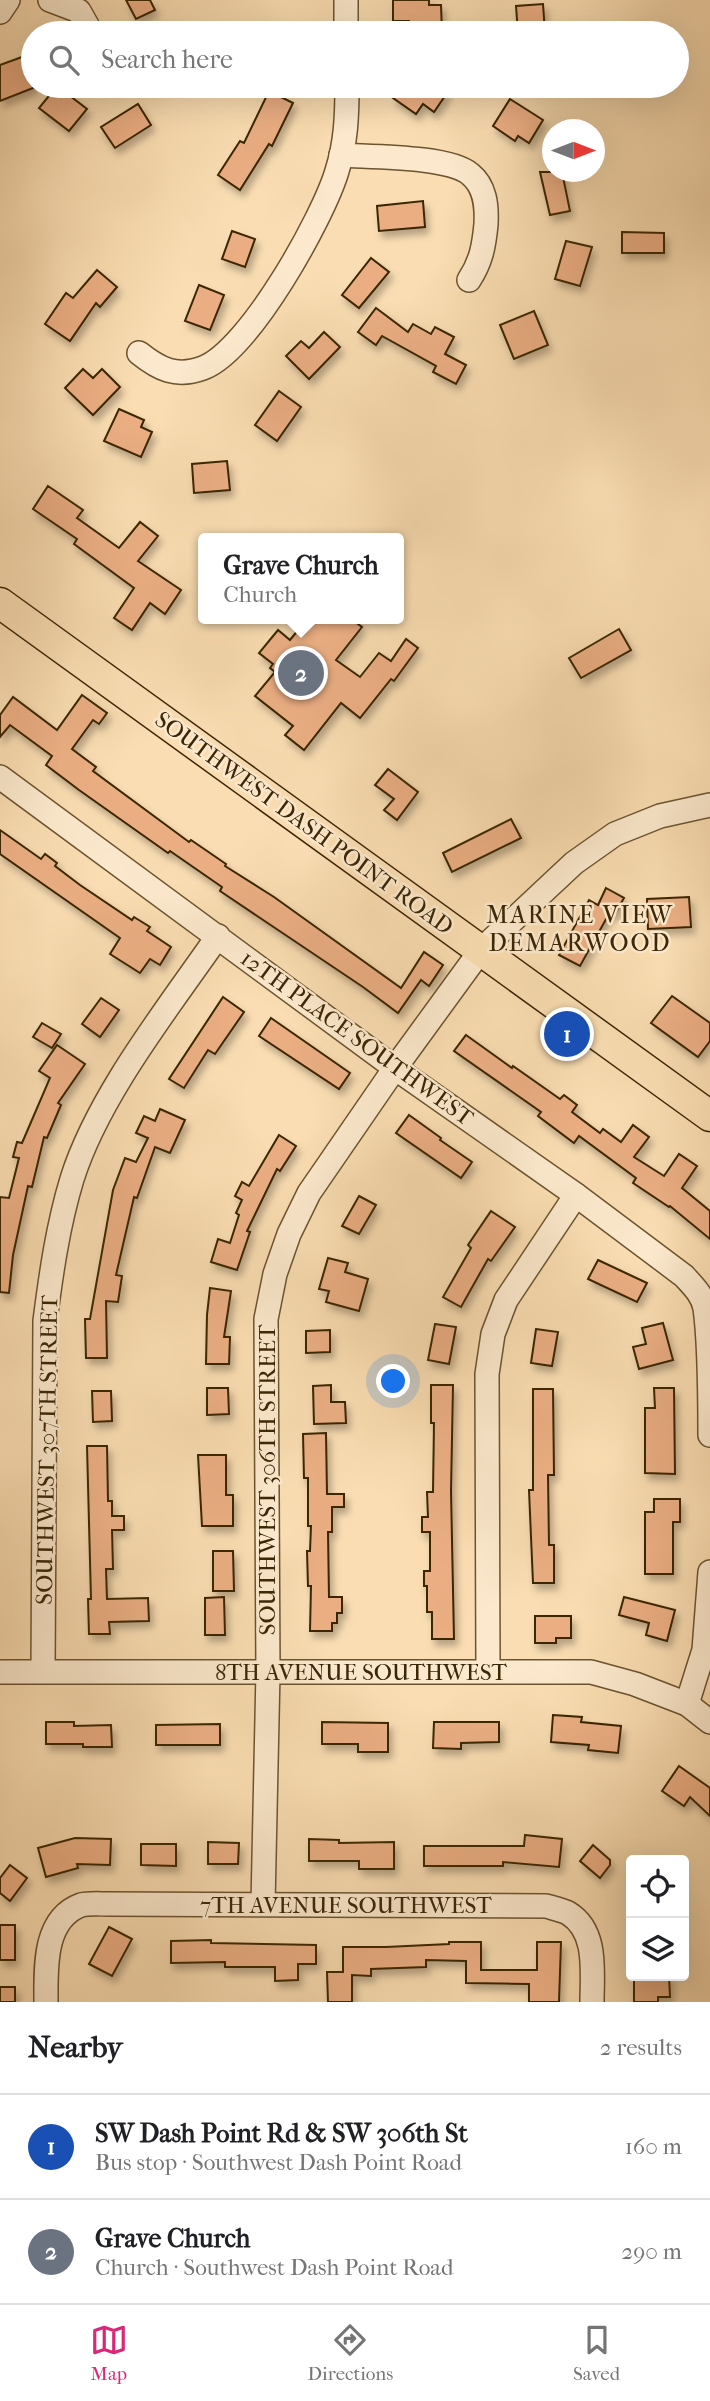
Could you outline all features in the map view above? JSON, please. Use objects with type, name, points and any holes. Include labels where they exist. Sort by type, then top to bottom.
[{"type":"main road","name":"SOUTHWEST DASH POINT ROAD","points":[[0,603],[710,1116]]},
{"type":"street","points":[[0,12],[8,0]]},
{"type":"street","points":[[50,0],[79,11],[85,21]]},
{"type":"street","points":[[346,0],[346,21]]},
{"type":"street","points":[[139,353],[158,368],[189,372],[208,366],[233,346],[270,298],[318,217],[341,156],[345,136],[346,98]]},
{"type":"street","points":[[341,156],[435,163],[463,169],[479,184],[485,201],[486,215],[482,257],[469,280]]},
{"type":"street","name":"12TH PLACE SOUTHWEST","points":[[0,777],[395,1068],[576,1195],[684,1276],[698,1291],[705,1308],[709,1344],[710,1435]]},
{"type":"street","name":"SOUTHWEST 306TH STREET","points":[[263,1904],[268,1672],[266,1319],[275,1274],[289,1234],[309,1193],[481,950],[574,863],[615,834],[676,811],[710,805]]},
{"type":"street","name":"SOUTHWEST 307TH STREET","points":[[43,1671],[45,1321],[61,1224],[72,1178],[105,1108],[125,1072],[218,936]]},
{"type":"street","points":[[488,1671],[487,1374],[493,1334],[506,1300],[576,1195]]},
{"type":"street","points":[[687,1704],[704,1650],[710,1572]]},
{"type":"street","name":"8TH AVENUE SOUTHWEST","points":[[0,1672],[591,1672],[635,1684],[687,1704],[710,1721]]},
{"type":"street","name":"7TH AVENUE SOUTHWEST","points":[[46,2002],[46,1957],[53,1933],[65,1913],[83,1904],[546,1906],[567,1913],[581,1925],[591,1948],[592,2002]]},
{"type":"building","points":[[126,0],[150,0],[155,10],[136,19]]},
{"type":"building","points":[[393,0],[429,0],[429,5],[441,5],[442,21],[393,21]]},
{"type":"building","points":[[543,4],[544,21],[517,21],[516,6]]},
{"type":"building","points":[[21,57],[21,93],[0,101],[0,65]]},
{"type":"building","points":[[47,98],[73,98],[87,109],[69,131],[39,108]]},
{"type":"building","points":[[266,98],[283,98],[293,103],[272,146],[269,144],[240,190],[218,175],[240,141],[244,143]]},
{"type":"building","points":[[393,98],[444,98],[434,112],[423,104],[416,114]]},
{"type":"building","points":[[510,99],[542,119],[529,143],[518,136],[515,141],[493,126]]},
{"type":"building","points":[[138,104],[151,125],[115,148],[101,127]]},
{"type":"building","points":[[542,182],[564,182],[570,211],[550,215]]},
{"type":"building","points":[[423,201],[425,227],[379,231],[377,206]]},
{"type":"building","points":[[232,231],[255,239],[245,267],[222,259]]},
{"type":"building","points":[[622,232],[664,233],[664,253],[622,253]]},
{"type":"building","points":[[566,241],[592,247],[580,286],[555,279]]},
{"type":"building","points":[[371,258],[389,272],[359,308],[342,295]]},
{"type":"building","points":[[97,270],[117,287],[100,307],[96,303],[70,341],[45,324],[66,293],[73,298]]},
{"type":"building","points":[[199,285],[224,295],[210,330],[185,321]]},
{"type":"building","points":[[376,308],[408,332],[413,324],[431,334],[435,327],[454,337],[445,354],[466,365],[456,384],[433,372],[436,366],[382,336],[376,345],[358,332]]},
{"type":"building","points":[[534,311],[548,345],[514,359],[500,325]]},
{"type":"building","points":[[324,332],[340,347],[309,379],[286,356],[301,341],[309,348]]},
{"type":"building","points":[[83,369],[93,378],[102,369],[120,387],[93,415],[65,388]]},
{"type":"building","points":[[279,391],[301,407],[277,441],[255,425]]},
{"type":"building","points":[[119,409],[144,420],[141,427],[152,432],[141,457],[104,441]]},
{"type":"building","points":[[227,461],[230,490],[194,493],[192,464]]},
{"type":"building","points":[[48,486],[83,510],[77,518],[119,548],[140,522],[158,536],[138,561],[181,590],[165,614],[150,603],[132,630],[114,618],[134,588],[74,544],[77,539],[33,509]]},
{"type":"building","points":[[303,624],[358,624],[362,627],[336,660],[360,677],[379,653],[391,661],[406,639],[418,648],[394,681],[391,679],[360,718],[341,703],[304,750],[285,735],[293,726],[255,696],[275,672],[270,668],[273,664],[259,653],[278,630],[290,640]]},
{"type":"building","points":[[619,629],[631,650],[581,678],[569,658]]},
{"type":"building","points":[[82,695],[107,713],[99,724],[93,720],[72,749],[96,767],[93,771],[189,842],[191,840],[226,864],[225,866],[274,897],[401,988],[424,952],[443,965],[429,986],[421,980],[398,1013],[220,891],[222,887],[170,851],[168,853],[79,790],[46,765],[52,756],[10,725],[0,737],[0,715],[13,697],[57,730]]},
{"type":"building","points":[[388,769],[418,792],[397,820],[384,810],[394,799],[375,785]]},
{"type":"building","points":[[511,819],[521,838],[452,872],[443,853]]},
{"type":"building","points":[[0,830],[41,859],[45,854],[57,863],[55,866],[80,885],[132,920],[134,917],[150,927],[147,931],[171,947],[160,965],[150,959],[140,973],[110,954],[120,938],[0,854]]},
{"type":"building","points":[[606,888],[624,898],[615,914],[610,912],[580,966],[559,955],[589,900],[598,905]]},
{"type":"building","points":[[689,897],[691,927],[648,929],[647,899]]},
{"type":"building","points":[[672,996],[710,1023],[710,1041],[698,1057],[651,1023]]},
{"type":"building","points":[[223,997],[244,1012],[215,1054],[208,1050],[184,1088],[169,1079]]},
{"type":"building","points":[[101,998],[119,1010],[100,1037],[82,1024]]},
{"type":"building","points":[[271,1018],[350,1073],[339,1089],[259,1036]]},
{"type":"building","points":[[42,1023],[61,1034],[52,1048],[33,1037]]},
{"type":"building","points":[[466,1035],[560,1099],[564,1095],[577,1105],[572,1112],[600,1133],[603,1129],[621,1142],[633,1125],[649,1137],[634,1157],[664,1176],[679,1154],[697,1166],[682,1188],[710,1211],[710,1239],[670,1206],[633,1183],[636,1178],[579,1136],[574,1143],[538,1116],[541,1112],[454,1051]]},
{"type":"building","points":[[57,1045],[85,1064],[58,1103],[61,1105],[47,1138],[44,1137],[32,1187],[28,1186],[13,1255],[9,1293],[0,1292],[0,1197],[9,1198],[19,1158],[13,1157],[17,1142],[22,1143],[50,1078],[39,1071]]},
{"type":"building","points":[[160,1109],[185,1120],[170,1153],[155,1147],[137,1198],[134,1197],[116,1275],[122,1276],[118,1302],[106,1301],[107,1358],[86,1358],[85,1319],[90,1319],[113,1190],[125,1158],[136,1162],[148,1138],[136,1133],[144,1116],[155,1121]]},
{"type":"building","points":[[409,1115],[472,1162],[461,1178],[396,1133]]},
{"type":"building","points":[[279,1135],[296,1146],[280,1171],[277,1169],[247,1231],[250,1232],[237,1270],[211,1262],[218,1239],[230,1243],[239,1215],[236,1213],[242,1200],[235,1196],[242,1182],[249,1186]]},
{"type":"building","points":[[359,1196],[376,1205],[359,1234],[342,1226]]},
{"type":"building","points":[[491,1211],[515,1227],[491,1261],[488,1259],[461,1307],[443,1297],[471,1248],[468,1245]]},
{"type":"building","points":[[328,1258],[348,1263],[345,1272],[368,1279],[359,1311],[326,1302],[329,1291],[319,1289]]},
{"type":"building","points":[[598,1260],[647,1283],[637,1302],[588,1279]]},
{"type":"building","points":[[210,1288],[231,1291],[224,1337],[230,1337],[229,1364],[206,1364]]},
{"type":"building","points":[[663,1323],[673,1360],[639,1369],[633,1347],[646,1344],[642,1328]]},
{"type":"building","points":[[435,1324],[456,1327],[449,1364],[428,1360]]},
{"type":"building","points":[[536,1329],[558,1332],[552,1366],[531,1363]]},
{"type":"building","points":[[330,1330],[330,1352],[306,1353],[306,1331]]},
{"type":"building","points":[[331,1385],[331,1402],[345,1402],[346,1423],[314,1424],[313,1386]]},
{"type":"building","points":[[431,1385],[453,1385],[451,1491],[454,1639],[432,1639],[432,1612],[427,1612],[427,1586],[424,1586],[424,1571],[430,1571],[430,1532],[422,1532],[422,1517],[428,1517],[427,1492],[433,1492],[434,1423],[431,1423]]},
{"type":"building","points":[[207,1388],[228,1388],[229,1414],[207,1415]]},
{"type":"building","points":[[654,1388],[674,1388],[675,1474],[645,1473],[645,1408],[655,1408]]},
{"type":"building","points":[[533,1389],[553,1389],[554,1475],[548,1475],[549,1545],[554,1545],[554,1583],[533,1583],[529,1490],[533,1490]]},
{"type":"building","points":[[92,1391],[111,1391],[112,1421],[93,1422]]},
{"type":"building","points":[[326,1433],[327,1494],[344,1494],[344,1507],[332,1507],[332,1532],[328,1532],[329,1597],[342,1597],[342,1613],[337,1613],[337,1623],[332,1623],[332,1631],[310,1631],[311,1586],[308,1586],[307,1551],[310,1551],[311,1526],[308,1526],[308,1478],[304,1478],[303,1434]]},
{"type":"building","points":[[87,1446],[107,1446],[108,1501],[112,1501],[112,1516],[124,1516],[124,1530],[112,1530],[113,1569],[106,1569],[107,1599],[148,1598],[149,1621],[109,1622],[110,1634],[89,1634],[88,1599],[91,1599]]},
{"type":"building","points":[[198,1455],[226,1455],[226,1495],[233,1495],[233,1526],[202,1526]]},
{"type":"building","points":[[654,1499],[680,1499],[680,1522],[673,1522],[673,1574],[645,1574],[645,1512],[654,1512]]},
{"type":"building","points":[[213,1551],[233,1551],[234,1591],[213,1591]]},
{"type":"building","points":[[224,1597],[225,1635],[205,1635],[205,1598]]},
{"type":"building","points":[[624,1597],[675,1610],[667,1641],[646,1635],[649,1623],[619,1615]]},
{"type":"building","points":[[535,1616],[571,1616],[571,1638],[556,1638],[556,1643],[535,1643]]},
{"type":"building","points":[[553,1715],[582,1717],[581,1722],[621,1726],[618,1753],[588,1750],[589,1745],[551,1742]]},
{"type":"building","points":[[46,1722],[74,1722],[74,1726],[111,1725],[112,1747],[46,1744]]},
{"type":"building","points":[[322,1722],[388,1723],[388,1752],[358,1752],[358,1744],[322,1744]]},
{"type":"building","points":[[434,1722],[499,1722],[499,1742],[461,1743],[461,1749],[433,1748]]},
{"type":"building","points":[[220,1724],[220,1745],[156,1745],[156,1725]]},
{"type":"building","points":[[679,1766],[710,1788],[710,1816],[690,1797],[684,1806],[662,1791]]},
{"type":"building","points":[[525,1835],[562,1839],[559,1867],[503,1862],[503,1866],[424,1866],[424,1846],[524,1846]]},
{"type":"building","points":[[75,1838],[111,1839],[110,1865],[77,1864],[78,1868],[46,1877],[38,1848]]},
{"type":"building","points":[[309,1839],[339,1840],[339,1843],[394,1842],[394,1869],[359,1869],[359,1861],[309,1861]]},
{"type":"building","points":[[208,1842],[239,1843],[238,1864],[208,1864]]},
{"type":"building","points":[[141,1844],[176,1844],[176,1866],[141,1865]]},
{"type":"building","points":[[593,1845],[610,1860],[610,1865],[600,1878],[580,1861]]},
{"type":"building","points":[[10,1865],[27,1878],[10,1901],[0,1893],[0,1878]]},
{"type":"building","points":[[0,1925],[15,1925],[15,1960],[0,1960]]},
{"type":"building","points":[[109,1927],[132,1939],[112,1976],[89,1964]]},
{"type":"building","points":[[211,1940],[211,1943],[316,1945],[316,1964],[298,1964],[298,1980],[275,1981],[275,1967],[225,1967],[225,1962],[171,1963],[171,1941]]},
{"type":"building","points":[[481,1942],[481,1970],[537,1970],[537,1942],[561,1942],[559,2002],[529,2002],[529,1984],[466,1983],[466,1961],[426,1960],[426,1967],[371,1969],[371,1976],[352,1975],[352,2002],[328,2002],[327,1972],[343,1972],[343,1947]]},
{"type":"building","points":[[634,1981],[669,1981],[670,1997],[658,1997],[658,2002],[634,2002]]},
{"type":"building","points":[[0,1987],[15,1987],[15,2002],[0,2002]]},
{"type":"place","name":"Grave Church","points":[[301,673]]},
{"type":"place","name":"SW Dash Point Rd & SW 306th St","points":[[567,1034]]},
{"type":"district","name":"MARINE VIEW DEMARWOOD","points":[[580,929]]}]
